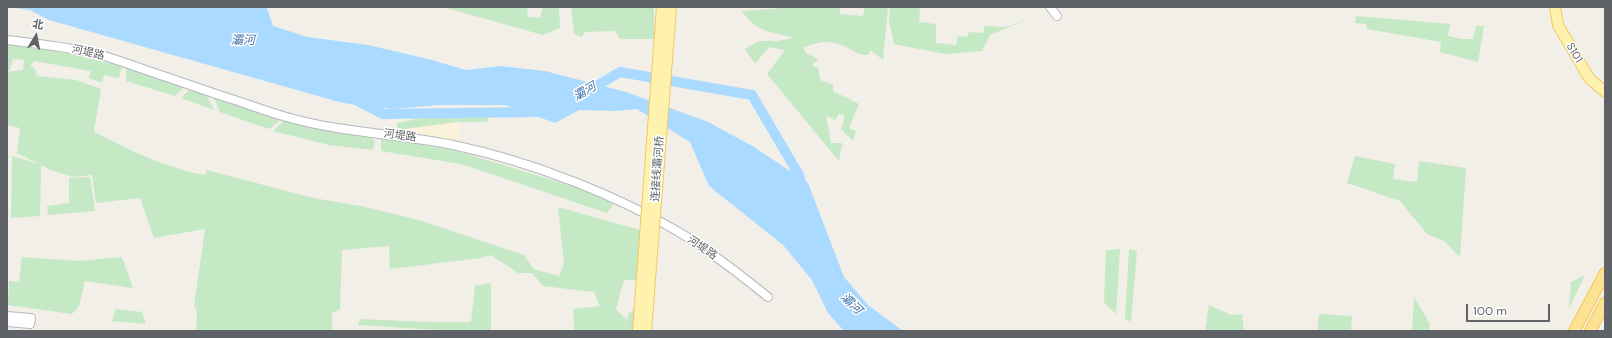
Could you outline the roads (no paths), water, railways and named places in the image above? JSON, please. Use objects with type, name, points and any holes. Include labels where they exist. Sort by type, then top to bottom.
[{"type":"highway","points":[[1574,331],[1605,273]]},
{"type":"highway","points":[[1590,331],[1605,303]]},
{"type":"main road","name":"连接线灞河桥","points":[[638,331],[662,7]]},
{"type":"main road","name":"连接线灞河桥","points":[[646,331],[671,7]]},
{"type":"main road","name":"S101","points":[[1555,7],[1558,25],[1589,78],[1605,92]]},
{"type":"street","points":[[1050,7],[1057,16]]},
{"type":"street","name":"河堤路","points":[[7,40],[64,47],[102,55],[270,112],[304,122],[343,129],[424,139],[484,152],[514,161],[583,186],[660,222],[736,271],[768,296]]},
{"type":"street","points":[[7,316],[31,318],[30,324],[7,322]]},
{"type":"water","name":"灞河","points":[[7,7],[262,7],[267,8],[273,26],[307,37],[368,45],[428,59],[466,70],[500,66],[545,71],[626,92],[708,122],[754,147],[808,183],[844,277],[868,305],[903,331],[844,331],[828,313],[812,280],[783,245],[709,186],[690,142],[637,109],[614,111],[579,110],[555,123],[506,105],[439,105],[393,109],[343,103],[49,20],[30,10]]},
{"type":"waterway","name":"灞河","points":[[586,92],[620,72],[752,95],[799,175],[803,189]]},
{"type":"waterway","name":"灞河","points":[[356,100],[383,114],[537,112]]}]
